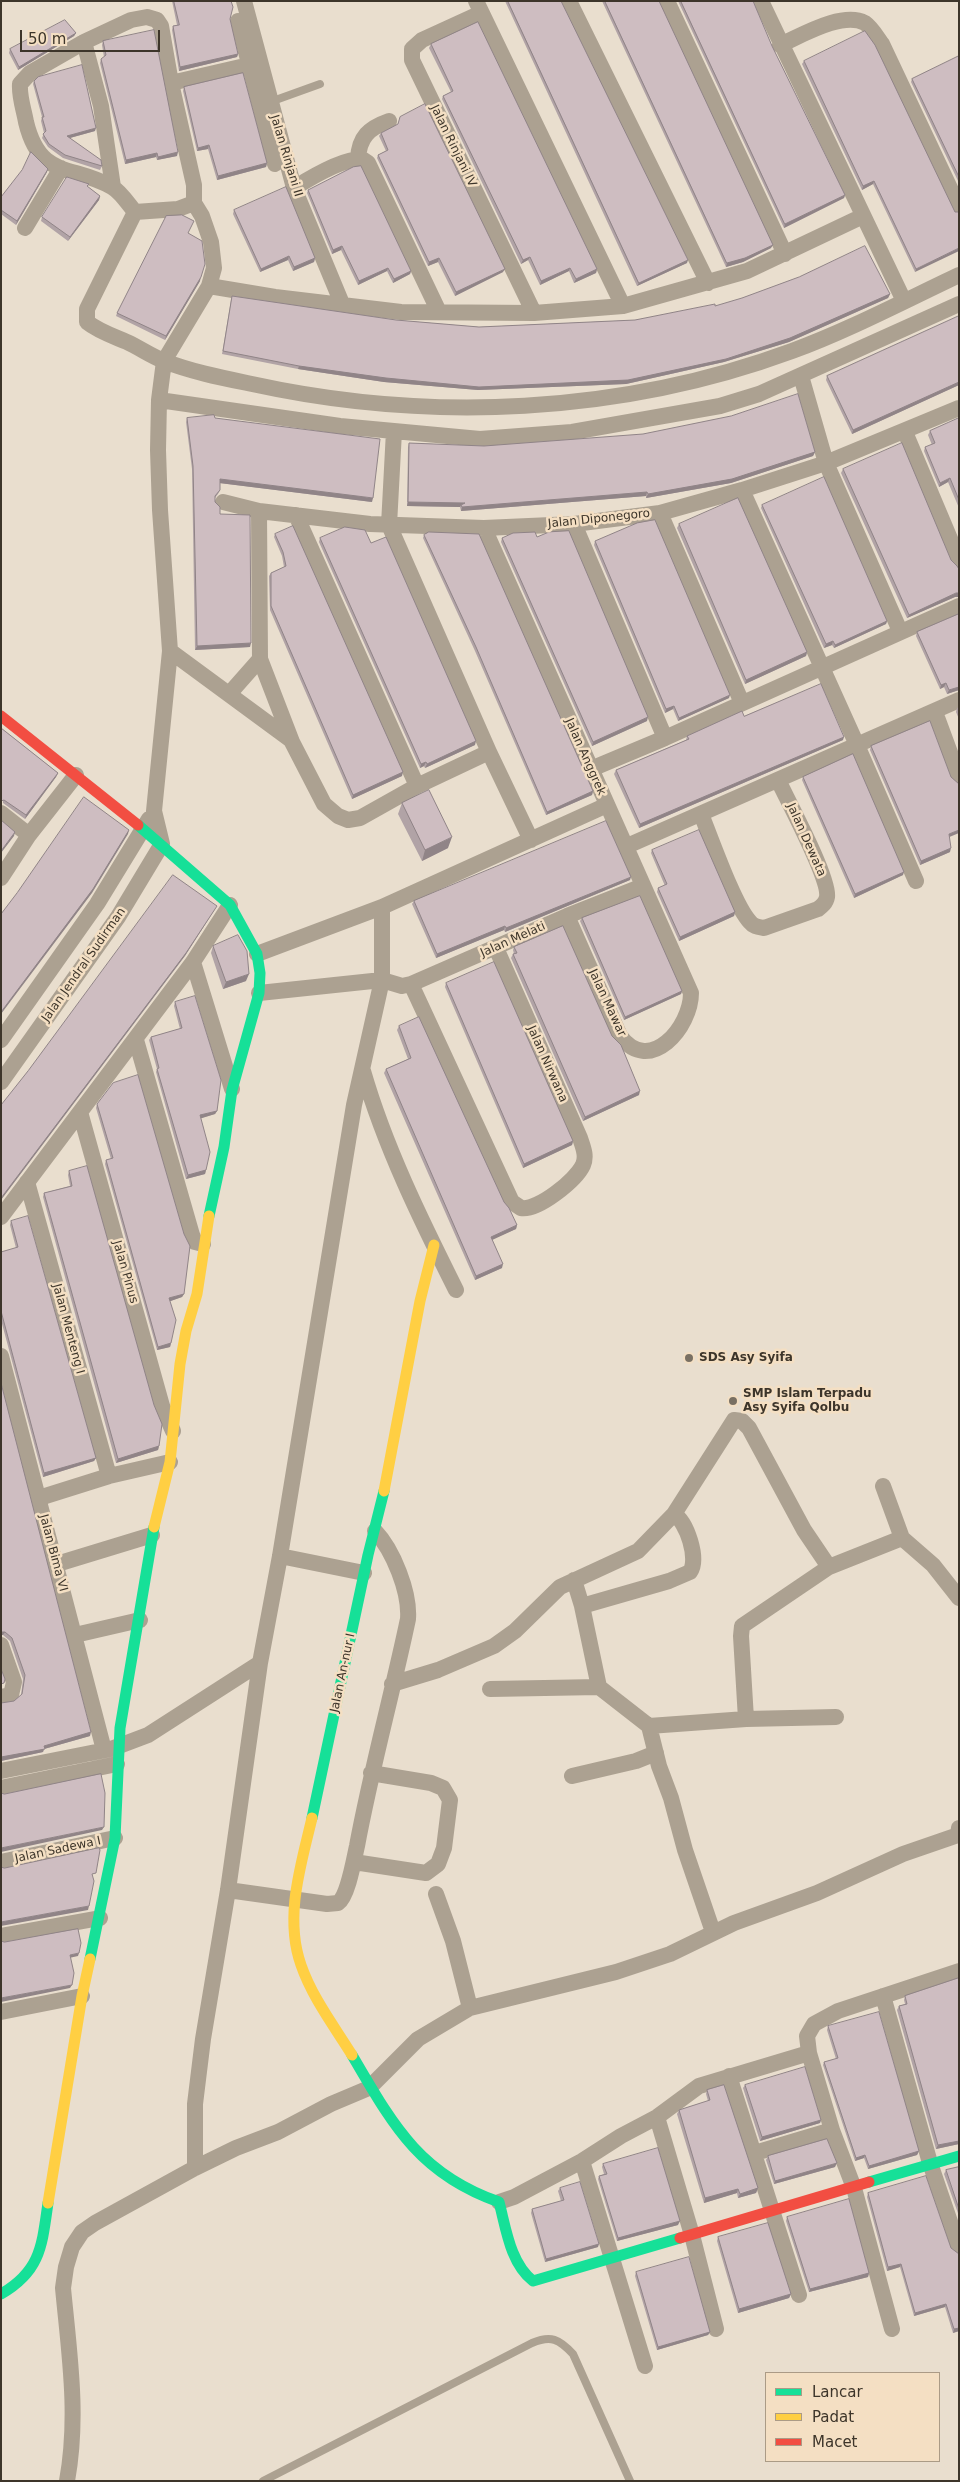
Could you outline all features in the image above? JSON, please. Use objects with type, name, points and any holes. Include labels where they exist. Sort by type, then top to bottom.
[{"type":"street","points":[[233,1],[275,164]]},
{"type":"street","name":"Jalan Rinjani II","points":[[244,1],[294,188],[343,306]]},
{"type":"street","points":[[569,1],[708,283]]},
{"type":"street","points":[[667,1],[785,254]]},
{"type":"street","points":[[761,1],[780,45],[904,301]]},
{"type":"street","points":[[479,7],[623,306]]},
{"type":"street","name":"Jalan Rinjani IV","points":[[479,7],[422,40],[412,49],[412,60],[534,313]]},
{"type":"street","points":[[135,212],[114,187],[61,168],[44,158],[34,148],[21,99],[20,84],[30,73],[84,42],[131,20],[147,17],[158,20],[163,35],[171,83],[194,185],[194,203],[202,216],[213,250],[214,268],[209,286],[164,361],[159,400],[160,502],[170,651],[154,811],[162,844]]},
{"type":"street","points":[[780,45],[826,25],[843,20],[864,23],[874,32],[882,44],[959,207]]},
{"type":"street","points":[[84,42],[101,106],[114,187]]},
{"type":"street","points":[[171,83],[250,65]]},
{"type":"street","points":[[358,159],[359,147],[363,137],[369,131],[389,121]]},
{"type":"street","points":[[294,188],[316,174],[358,159],[365,161],[374,171],[439,312]]},
{"type":"street","points":[[25,228],[61,168]]},
{"type":"street","points":[[135,212],[178,209],[194,203]]},
{"type":"street","points":[[135,212],[87,309],[85,317],[87,322],[93,327],[164,361],[222,377],[321,397],[474,407],[508,407],[571,402],[640,393],[718,375],[794,350],[959,275]]},
{"type":"street","points":[[209,286],[343,306],[401,312],[534,313],[623,306],[747,271],[863,216]]},
{"type":"street","points":[[159,400],[315,423],[480,438],[572,432],[720,406],[801,376],[959,304]]},
{"type":"street","points":[[801,376],[826,463],[900,631]]},
{"type":"street","name":"Jalan Diponegoro","points":[[223,502],[259,511],[389,525],[484,528],[574,524],[660,513],[742,490],[826,463],[905,432],[959,408]]},
{"type":"street","points":[[394,431],[389,525],[489,752],[531,840]]},
{"type":"street","points":[[905,432],[959,560]]},
{"type":"street","points":[[742,490],[916,881]]},
{"type":"street","points":[[259,511],[260,659],[292,742],[324,804],[338,816],[348,820],[360,818],[417,786],[489,752]]},
{"type":"street","points":[[660,513],[742,703]]},
{"type":"street","points":[[296,515],[417,786]]},
{"type":"street","points":[[574,524],[665,738]]},
{"type":"street","name":"Jalan Anggrek","points":[[484,528],[688,984]]},
{"type":"street","points":[[591,769],[665,738],[959,606]]},
{"type":"street","points":[[170,651],[230,693],[292,742]]},
{"type":"street","points":[[230,693],[260,659]]},
{"type":"street","points":[[627,846],[959,700]]},
{"type":"street","points":[[935,712],[959,777]]},
{"type":"street","points":[[1,716],[162,844],[230,904],[257,954],[260,973],[259,993],[232,1090],[224,1147],[203,1244],[197,1294],[186,1331],[180,1364],[170,1462],[152,1534],[140,1620],[120,1728],[111,1748],[116,1764],[115,1838],[100,1918],[82,1996],[41,2249],[36,2264],[27,2276],[2,2293]]},
{"type":"street","points":[[1,878],[29,835],[76,775]]},
{"type":"street","name":"Jalan Dewata","points":[[701,814],[739,904],[755,927],[764,928],[818,909],[825,901],[826,889],[823,876],[778,780]]},
{"type":"street","points":[[257,954],[382,907],[607,805]]},
{"type":"street","name":"Jalan Jendral Sudirman","points":[[1,1040],[98,904],[154,811]]},
{"type":"street","points":[[1,813],[29,835]]},
{"type":"street","name":"Jalan Jendral Sudirman","points":[[1,1082],[118,917],[162,844]]},
{"type":"street","name":"Jalan Melati","points":[[259,993],[382,980],[402,986],[411,984],[568,916],[643,886]]},
{"type":"street","points":[[1,1217],[136,1040],[193,962],[230,904]]},
{"type":"street","points":[[196,2168],[196,2104],[199,2067],[228,1890],[260,1663],[280,1556],[354,1105],[382,980],[382,907]]},
{"type":"street","name":"Jalan Mawar","points":[[568,916],[620,1036],[625,1043],[636,1049],[655,1050],[672,1038],[687,1014],[691,1002],[688,984]]},
{"type":"street","name":"Jalan Nirwana","points":[[411,984],[512,1202],[521,1208],[532,1207],[573,1180],[583,1164],[583,1147],[496,948]]},
{"type":"street","points":[[193,962],[232,1090]]},
{"type":"street","points":[[136,1040],[192,1236],[195,1242],[203,1244]]},
{"type":"street","points":[[363,1069],[371,1098],[434,1245],[456,1290]]},
{"type":"street","name":"Jalan Pinus","points":[[80,1112],[162,1406],[173,1431]]},
{"type":"street","name":"Jalan Menteng I","points":[[27,1182],[109,1476]]},
{"type":"street","name":"Jalan An-nur I","points":[[434,1245],[420,1301],[385,1490],[364,1573],[294,1900],[297,1953],[316,1996],[369,2088],[412,2148],[424,2161],[461,2186],[483,2198],[499,2202]]},
{"type":"street","name":"Jalan Bima VI","points":[[1,1356],[75,1635],[111,1748]]},
{"type":"street","points":[[392,1684],[438,1670],[494,1646],[514,1631],[560,1587],[634,1555],[650,1541],[674,1514],[730,1424],[738,1419],[749,1428],[804,1530],[829,1567]]},
{"type":"street","points":[[38,1498],[109,1476],[170,1462]]},
{"type":"street","points":[[883,1486],[902,1538],[932,1565],[959,1598]]},
{"type":"street","points":[[582,1606],[669,1581],[690,1572],[693,1560],[686,1528],[679,1517],[674,1514]]},
{"type":"street","points":[[228,1890],[327,1904],[338,1903],[345,1895],[354,1862],[371,1773],[409,1610],[405,1592],[390,1550],[375,1531]]},
{"type":"street","points":[[56,1564],[152,1534]]},
{"type":"street","points":[[746,1719],[742,1626],[829,1567],[902,1538]]},
{"type":"street","points":[[280,1556],[364,1573]]},
{"type":"street","points":[[574,1580],[582,1606],[599,1687]]},
{"type":"street","points":[[75,1635],[140,1620]]},
{"type":"street","points":[[1,1645],[14,1685],[11,1695],[1,1696]]},
{"type":"street","points":[[1,1771],[111,1748],[148,1734],[260,1663]]},
{"type":"street","points":[[490,1689],[599,1687],[649,1726],[714,1932]]},
{"type":"street","points":[[649,1726],[746,1719],[836,1717]]},
{"type":"street","points":[[572,1776],[636,1761],[656,1753]]},
{"type":"street","points":[[1,1788],[116,1764]]},
{"type":"street","points":[[354,1862],[426,1873],[438,1864],[444,1848],[450,1800],[443,1788],[431,1783],[371,1773]]},
{"type":"street","points":[[67,2481],[73,2453],[74,2413],[63,2288],[72,2247],[82,2232],[196,2168],[236,2148],[278,2132],[331,2104],[369,2088],[418,2039],[470,2008],[616,1972],[670,1954],[714,1932],[817,1893],[903,1854],[959,1833]]},
{"type":"street","name":"Jalan Sadewa I","points":[[1,1862],[115,1838]]},
{"type":"street","points":[[436,1894],[453,1941],[470,2008]]},
{"type":"street","points":[[1,1936],[100,1918]]},
{"type":"street","points":[[892,2329],[854,2188],[832,2130],[809,2053],[807,2036],[814,2024],[838,2011],[959,1971]]},
{"type":"street","points":[[1,2012],[82,1996]]},
{"type":"street","points":[[883,1996],[930,2163],[959,2248]]},
{"type":"street","points":[[809,2053],[699,2086],[657,2117],[621,2136],[582,2161],[514,2197],[499,2202],[522,2272],[530,2279],[537,2280],[959,2156]]},
{"type":"street","points":[[729,2076],[799,2295]]},
{"type":"street","points":[[657,2117],[692,2235],[716,2329]]},
{"type":"street","points":[[755,2153],[832,2130]]},
{"type":"street","points":[[582,2161],[645,2366]]},
{"type":"lane","points":[[270,102],[320,84]]},
{"type":"lane","points":[[263,2481],[532,2343],[549,2338],[556,2339],[573,2354],[630,2481]]},
{"type":"building","points":[[174,1],[231,1],[233,7],[230,19],[238,54],[180,67],[173,26],[179,25]]},
{"type":"building","points":[[508,1],[561,1],[688,260],[639,283]]},
{"type":"building","points":[[605,1],[659,1],[773,245],[745,258],[727,263]]},
{"type":"building","points":[[681,1],[753,1],[772,46],[845,195],[785,224]]},
{"type":"building","points":[[65,20],[76,33],[19,67],[10,49]]},
{"type":"building","points":[[478,22],[597,269],[576,279],[570,268],[541,281],[530,257],[523,260],[443,96],[453,91],[431,44]]},
{"type":"building","points":[[154,30],[178,152],[158,157],[157,153],[126,160],[101,59],[106,55],[103,41]]},
{"type":"building","points":[[865,31],[875,45],[955,212],[959,212],[959,248],[916,269],[874,181],[863,186],[804,61]]},
{"type":"building","points":[[959,56],[959,177],[912,79]]},
{"type":"building","points":[[82,65],[96,128],[67,136],[101,160],[102,166],[65,155],[49,144],[43,134],[46,131],[42,117],[44,117],[34,81],[38,77]]},
{"type":"building","points":[[243,73],[267,163],[218,176],[209,145],[198,148],[184,87]]},
{"type":"building","points":[[425,104],[505,269],[456,292],[439,258],[429,262],[378,155],[388,150],[381,133],[398,124],[400,117]]},
{"type":"building","points":[[31,152],[48,169],[17,221],[1,210],[1,197],[22,170]]},
{"type":"building","points":[[361,166],[411,271],[394,279],[388,268],[359,281],[342,246],[333,250],[308,190],[353,167]]},
{"type":"building","points":[[67,177],[89,184],[87,186],[100,196],[70,237],[42,217]]},
{"type":"building","points":[[286,187],[315,258],[294,267],[289,256],[261,269],[234,210]]},
{"type":"building","points":[[182,215],[194,221],[188,233],[202,241],[205,264],[201,277],[166,336],[117,313],[166,216]]},
{"type":"building","points":[[865,246],[890,294],[790,338],[726,359],[628,380],[479,387],[386,378],[299,366],[223,351],[232,296],[396,320],[479,327],[635,320],[715,304],[715,306],[742,298],[799,277]]},
{"type":"building","points":[[959,316],[959,382],[853,430],[827,376]]},
{"type":"building","points":[[798,394],[815,452],[732,479],[648,494],[647,492],[462,507],[461,505],[465,503],[408,502],[409,443],[484,446],[643,434],[731,416]]},
{"type":"building","points":[[214,415],[215,418],[380,439],[373,498],[220,479],[220,490],[215,496],[215,502],[220,507],[220,514],[250,515],[251,643],[197,646],[193,466],[187,418]]},
{"type":"building","points":[[959,418],[959,500],[950,478],[940,483],[925,447],[935,443],[930,431]]},
{"type":"building","points":[[902,443],[951,560],[959,569],[959,593],[909,615],[843,469]]},
{"type":"building","points":[[824,477],[887,621],[835,645],[833,641],[826,644],[762,505]]},
{"type":"building","points":[[738,498],[807,652],[746,680],[679,524]]},
{"type":"building","points":[[655,520],[730,695],[679,718],[674,706],[666,709],[595,541],[637,523]]},
{"type":"building","points":[[293,526],[403,772],[353,795],[271,606],[271,573],[286,566],[283,552],[275,534]]},
{"type":"building","points":[[345,527],[365,530],[371,543],[386,537],[476,741],[427,764],[426,762],[421,764],[320,538]]},
{"type":"building","points":[[569,531],[648,717],[593,742],[502,538],[513,533],[535,532],[537,537],[549,532]]},
{"type":"building","points":[[429,532],[479,534],[593,791],[547,812],[476,647],[424,535]]},
{"type":"building","points":[[959,614],[959,687],[949,690],[946,683],[941,685],[917,632]]},
{"type":"building","points":[[821,684],[844,737],[640,824],[616,770],[689,739],[687,736],[742,711],[744,716]]},
{"type":"building","points":[[930,721],[951,777],[959,784],[959,830],[949,834],[951,848],[921,861],[871,746]]},
{"type":"building","points":[[1,728],[58,773],[26,815],[4,800],[1,801]]},
{"type":"building","points":[[853,754],[904,872],[855,894],[803,777]]},
{"type":"building","points":[[429,790],[452,837],[425,850],[402,803]]},
{"type":"building","points":[[84,797],[129,830],[93,889],[1,1012],[1,914]]},
{"type":"building","points":[[1,820],[15,832],[1,851]]},
{"type":"building","points":[[606,821],[631,877],[437,954],[414,901]]},
{"type":"building","points":[[699,830],[735,912],[680,937],[658,888],[667,884],[652,850]]},
{"type":"building","points":[[173,875],[217,906],[186,953],[1,1198],[1,1105]]},
{"type":"building","points":[[640,896],[682,991],[625,1017],[582,918]]},
{"type":"building","points":[[563,926],[612,1036],[621,1045],[640,1091],[585,1117],[513,954],[517,953],[514,947]]},
{"type":"building","points":[[238,935],[247,951],[249,974],[226,982],[213,946]]},
{"type":"building","points":[[494,962],[573,1141],[524,1164],[446,983]]},
{"type":"building","points":[[195,996],[221,1080],[217,1111],[200,1115],[210,1152],[206,1170],[188,1175],[157,1069],[159,1068],[151,1037],[182,1028],[175,1002]]},
{"type":"building","points":[[419,1017],[504,1202],[517,1225],[491,1237],[503,1264],[476,1276],[386,1069],[411,1058],[399,1026]]},
{"type":"building","points":[[138,1075],[184,1234],[190,1246],[184,1294],[169,1298],[176,1320],[171,1343],[158,1347],[106,1160],[113,1158],[97,1104],[113,1083]]},
{"type":"building","points":[[87,1166],[154,1405],[162,1424],[159,1446],[118,1459],[44,1193],[72,1186],[69,1171]]},
{"type":"building","points":[[28,1216],[96,1458],[44,1473],[1,1311],[1,1252],[18,1247],[11,1221]]},
{"type":"building","points":[[1,1383],[91,1732],[44,1746],[45,1749],[1,1757],[1,1703],[14,1701],[22,1694],[25,1675],[12,1638],[5,1632],[1,1632]]},
{"type":"building","points":[[1,1669],[5,1679],[4,1683],[1,1684]]},
{"type":"building","points":[[101,1774],[105,1793],[104,1827],[1,1848],[1,1793],[4,1794]]},
{"type":"building","points":[[99,1848],[96,1873],[92,1874],[94,1881],[89,1906],[1,1922],[1,1867],[4,1868]]},
{"type":"building","points":[[78,1929],[81,1943],[79,1953],[70,1955],[74,1973],[72,1985],[1,1998],[1,1941]]},
{"type":"building","points":[[959,1978],[959,2141],[938,2145],[899,2006],[907,2004],[905,1996]]},
{"type":"building","points":[[879,2012],[919,2151],[869,2166],[865,2155],[856,2158],[824,2062],[838,2058],[828,2026]]},
{"type":"building","points":[[805,2067],[821,2120],[762,2137],[745,2085]]},
{"type":"building","points":[[724,2085],[758,2188],[740,2194],[738,2189],[705,2198],[679,2110],[710,2100],[707,2090]]},
{"type":"building","points":[[827,2139],[837,2163],[775,2181],[768,2156]]},
{"type":"building","points":[[658,2148],[680,2221],[618,2238],[599,2176],[607,2174],[603,2164]]},
{"type":"building","points":[[959,2167],[959,2209],[946,2170]]},
{"type":"building","points":[[926,2176],[951,2248],[959,2254],[959,2328],[954,2329],[946,2304],[915,2313],[901,2264],[888,2267],[868,2193]]},
{"type":"building","points":[[580,2182],[599,2244],[546,2259],[532,2209],[564,2200],[560,2188]]},
{"type":"building","points":[[849,2199],[869,2273],[810,2289],[787,2217]]},
{"type":"building","points":[[768,2223],[791,2294],[739,2309],[718,2237]]},
{"type":"building","points":[[689,2257],[710,2332],[658,2347],[636,2272]]},
{"type":"traffic: fast","points":[[138,825],[230,905],[257,954],[260,973],[259,993],[232,1090],[224,1147],[209,1216]]},
{"type":"traffic: fast","points":[[312,1818],[368,1555],[384,1491]]},
{"type":"traffic: fast","points":[[90,1959],[115,1838],[120,1728],[154,1527]]},
{"type":"traffic: fast","points":[[352,2055],[395,2125],[428,2162],[471,2191],[499,2202],[514,2255],[525,2274],[533,2281],[680,2238]]},
{"type":"traffic: fast","points":[[869,2182],[959,2156]]},
{"type":"traffic: fast","points":[[1,2294],[24,2276],[32,2266],[41,2244],[48,2203]]},
{"type":"traffic: slow","points":[[154,1527],[170,1462],[180,1364],[186,1331],[197,1294],[209,1216]]},
{"type":"traffic: slow","points":[[384,1491],[420,1301],[434,1245]]},
{"type":"traffic: slow","points":[[312,1818],[296,1891],[294,1910],[296,1947],[311,1988],[352,2055]]},
{"type":"traffic: slow","points":[[48,2203],[82,1996],[90,1959]]},
{"type":"traffic: jam","points":[[1,716],[138,825]]},
{"type":"traffic: jam","points":[[680,2238],[869,2182]]},
{"type":"place","name":"SDS Asy Syifa","points":[[689,1358]]},
{"type":"place","name":"SMP Islam Terpadu Asy Syifa Qolbu","points":[[733,1401]]}]
